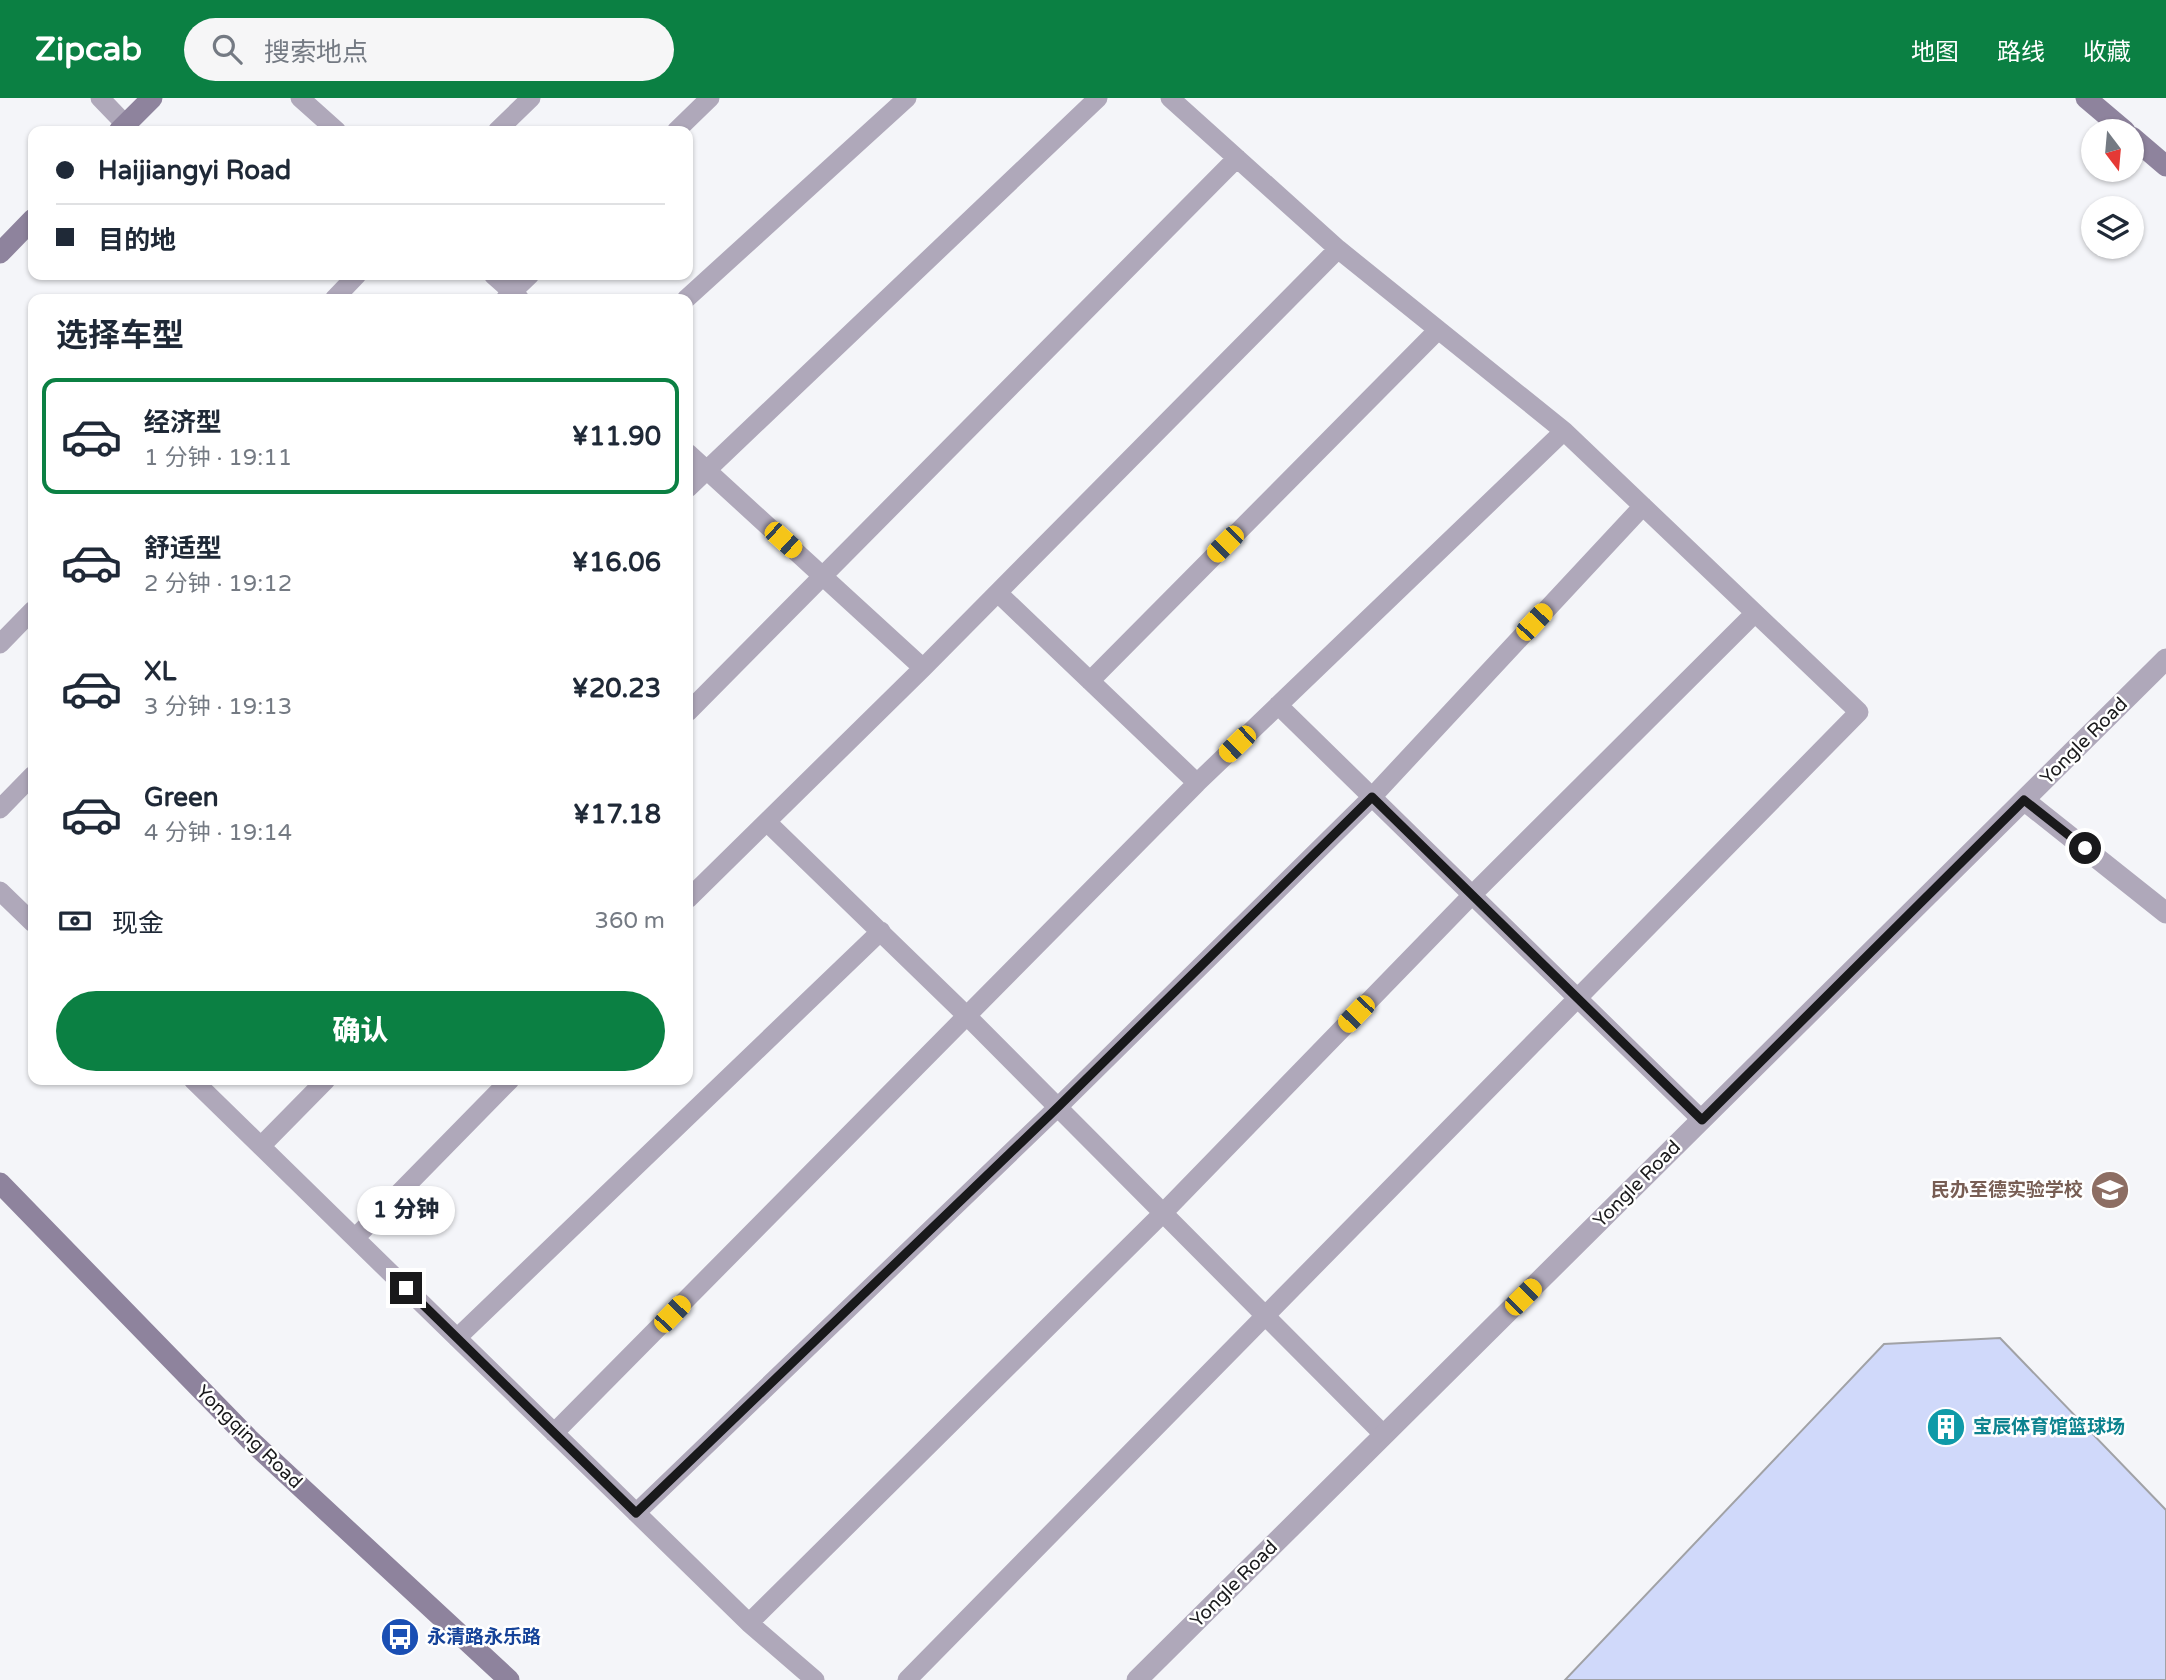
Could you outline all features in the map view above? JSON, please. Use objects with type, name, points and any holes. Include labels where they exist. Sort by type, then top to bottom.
[{"type":"main road","points":[[124,126],[152,98]]},
{"type":"main road","points":[[2086,98],[2111,119]]},
{"type":"main road","points":[[2144,147],[2166,166]]},
{"type":"main road","points":[[0,253],[28,224]]},
{"type":"main road","name":"Yongqing Road","points":[[0,1183],[250,1440],[509,1680]]},
{"type":"street","name":"Yongle Road","points":[[1137,1680],[2166,659]]},
{"type":"street","points":[[2024,800],[2166,913]]},
{"type":"lane","points":[[100,98],[121,126]]},
{"type":"lane","points":[[300,98],[331,126]]},
{"type":"lane","points":[[502,126],[531,98]]},
{"type":"lane","points":[[681,126],[710,98]]},
{"type":"lane","points":[[691,294],[907,98]]},
{"type":"lane","points":[[693,483],[1098,98]]},
{"type":"lane","points":[[907,1680],[1859,712],[1564,431],[1338,249],[1170,98]]},
{"type":"lane","points":[[693,707],[1237,158]]},
{"type":"lane","points":[[693,894],[998,593],[1338,249]]},
{"type":"lane","points":[[339,294],[352,280]]},
{"type":"lane","points":[[497,280],[509,294]]},
{"type":"lane","points":[[514,294],[526,280]]},
{"type":"lane","points":[[1090,681],[1438,330]]},
{"type":"lane","points":[[554,1433],[1197,783],[1564,431]]},
{"type":"lane","points":[[693,457],[923,668]]},
{"type":"lane","points":[[636,1513],[1058,1107],[1372,797],[1643,506]]},
{"type":"lane","points":[[998,593],[1197,783]]},
{"type":"lane","points":[[749,1623],[1163,1213],[1472,895],[1755,613]]},
{"type":"lane","points":[[0,644],[28,615]]},
{"type":"lane","points":[[1278,705],[1702,1120]]},
{"type":"lane","points":[[0,809],[28,780]]},
{"type":"lane","points":[[767,822],[966,1015],[1384,1435]]},
{"type":"lane","points":[[0,891],[28,918]]},
{"type":"lane","points":[[457,1338],[881,931]]},
{"type":"lane","points":[[198,1085],[749,1623],[815,1680]]},
{"type":"lane","points":[[261,1146],[321,1085]]},
{"type":"lane","points":[[355,1238],[505,1085]]},
{"type":"building","name":"宝辰体育馆篮球场","points":[[2000,1338],[2166,1510],[2166,1680],[1565,1680],[1884,1344]]},
{"type":"place","name":"民办至德实验学校","points":[[2110,1190]]},
{"type":"place","name":"宝辰体育馆篮球场","points":[[1946,1427]]},
{"type":"place","name":"永清路永乐路","points":[[400,1637]]},
{"type":"route","points":[[406,1288],[636,1513],[1058,1107],[1372,797],[1702,1120],[2024,800],[2085,848]]}]
